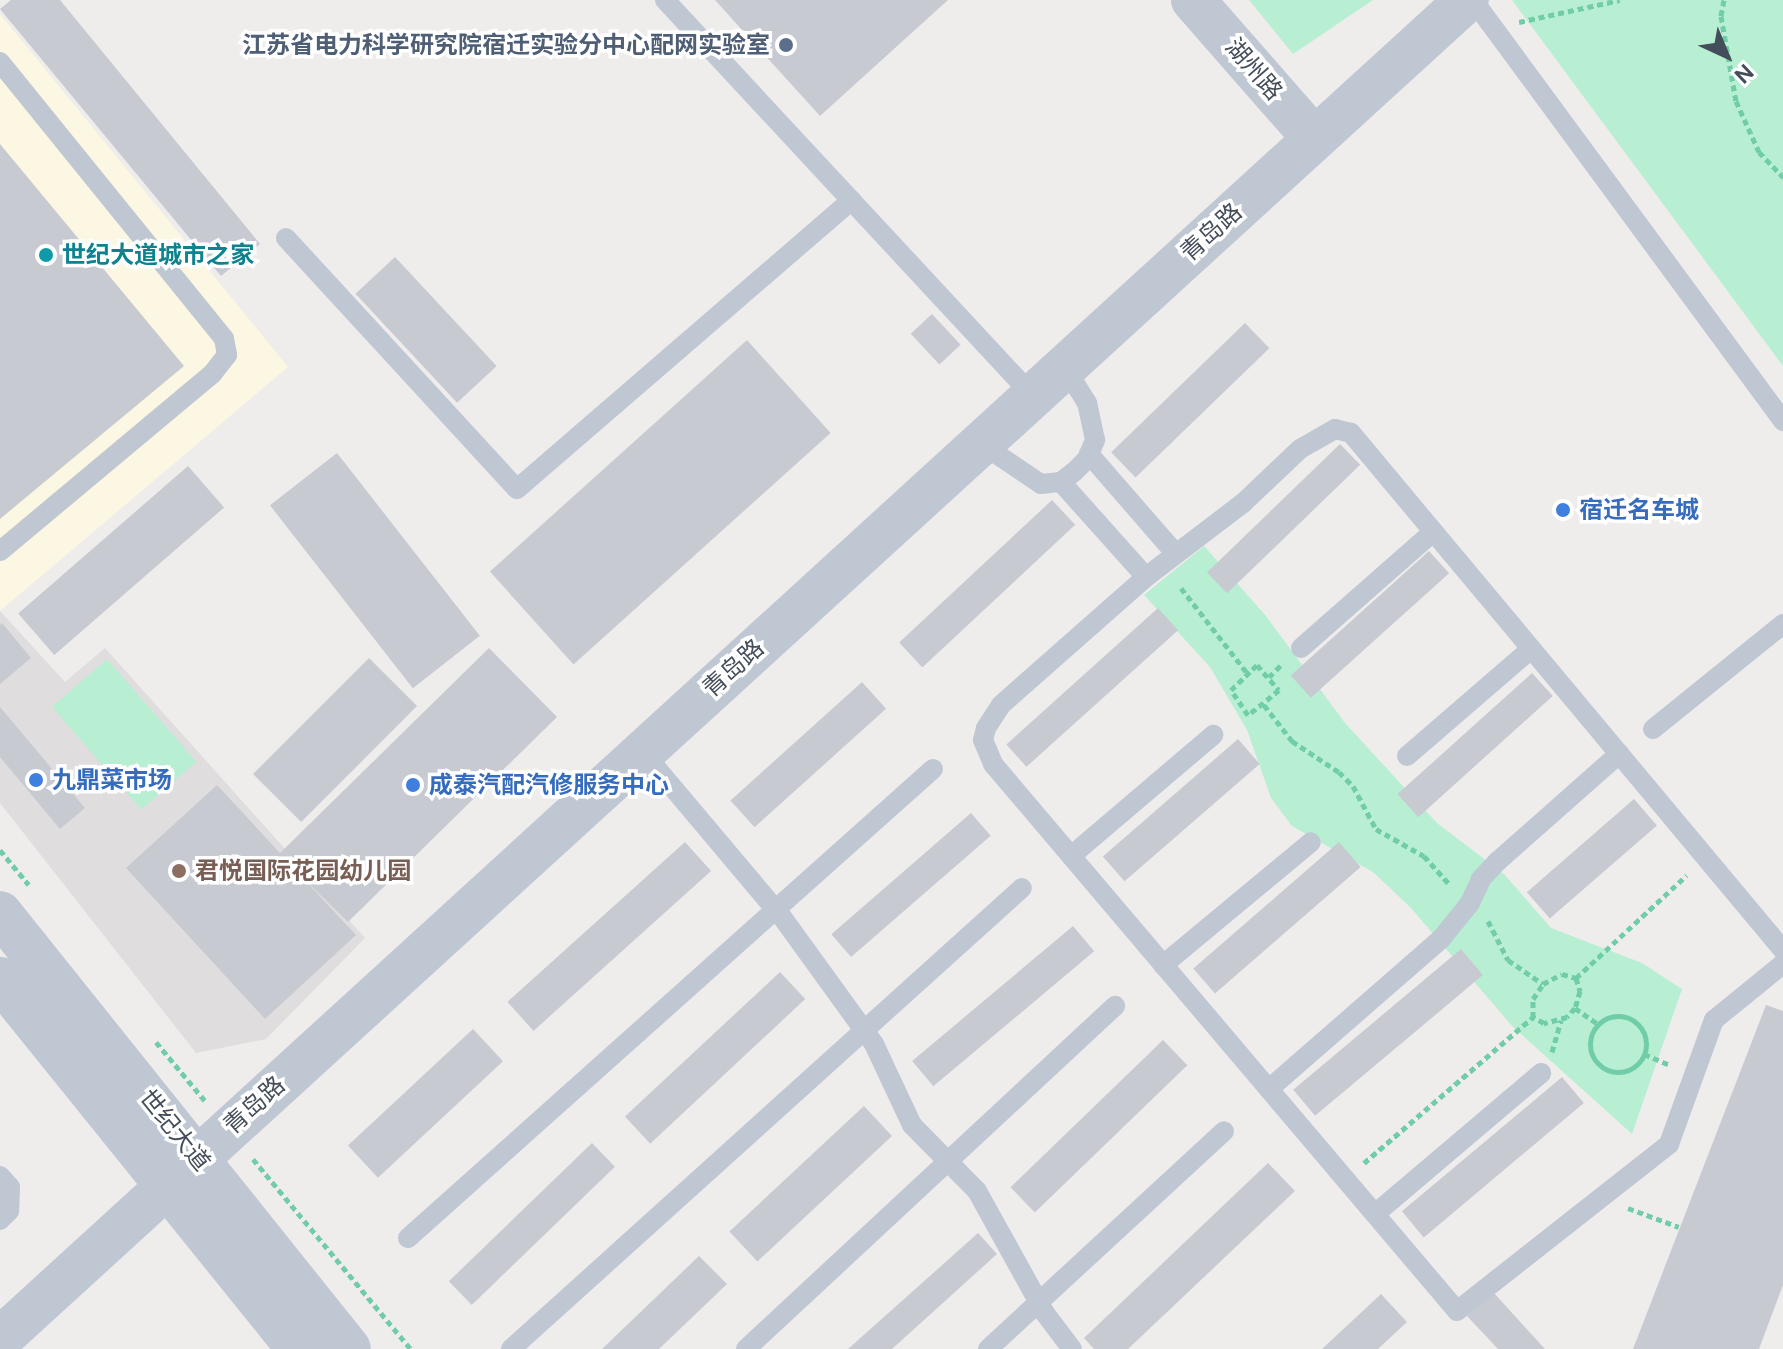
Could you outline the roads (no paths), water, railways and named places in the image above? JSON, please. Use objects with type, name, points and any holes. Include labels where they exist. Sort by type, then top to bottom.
[{"type":"street","name":"湖州路","points":[[1193,0],[1314,138]]},
{"type":"street","name":"青岛路","points":[[0,1339],[1314,138],[1478,9]]},
{"type":"street","name":"世纪大道","points":[[0,913],[349,1349]]},
{"type":"street","name":"世纪大道","points":[[0,979],[299,1349]]},
{"type":"lane","points":[[667,1],[852,200],[1048,381],[1087,403],[1095,440],[1089,454],[1061,482],[1041,484],[980,443]]},
{"type":"lane","points":[[1478,9],[1783,421]]},
{"type":"lane","points":[[0,62],[224,339],[227,355],[212,374],[0,551]]},
{"type":"lane","points":[[286,238],[517,489],[852,200]]},
{"type":"lane","points":[[1783,950],[1351,433],[1335,429],[1300,449],[1243,503],[1146,577],[1001,705],[986,728],[983,740],[993,764],[1457,1311],[1669,1144],[1714,1020],[1783,964]]},
{"type":"lane","points":[[1089,454],[1175,553]]},
{"type":"lane","points":[[1061,482],[1146,577]]},
{"type":"lane","points":[[1301,648],[1433,532]]},
{"type":"lane","points":[[1653,729],[1783,624]]},
{"type":"lane","points":[[1407,756],[1531,649]]},
{"type":"lane","points":[[1071,856],[1213,735]]},
{"type":"lane","points":[[642,751],[776,910],[864,1030],[874,1044],[912,1125],[977,1191],[1039,1302],[1072,1349]]},
{"type":"lane","points":[[1269,1089],[1441,939],[1470,903],[1481,879],[1498,861],[1619,754]]},
{"type":"lane","points":[[408,1238],[933,769]]},
{"type":"lane","points":[[1163,965],[1311,842]]},
{"type":"lane","points":[[511,1349],[1022,888]]},
{"type":"lane","points":[[746,1349],[1115,1006]]},
{"type":"lane","points":[[1375,1214],[1541,1073]]},
{"type":"lane","points":[[988,1349],[1224,1131]]},
{"type":"lane","points":[[0,1176],[10,1187],[9,1211],[0,1220]]},
{"type":"place","name":"江苏省电力科学研究院宿迁实验分中心配网实验室","points":[[786,45]]},
{"type":"place","name":"世纪大道城市之家","points":[[46,255]]},
{"type":"place","name":"宿迁名车城","points":[[1563,510]]},
{"type":"place","name":"九鼎菜市场","points":[[36,780]]},
{"type":"place","name":"成泰汽配汽修服务中心","points":[[413,785]]},
{"type":"place","name":"君悦国际花园幼儿园","points":[[179,871]]}]
